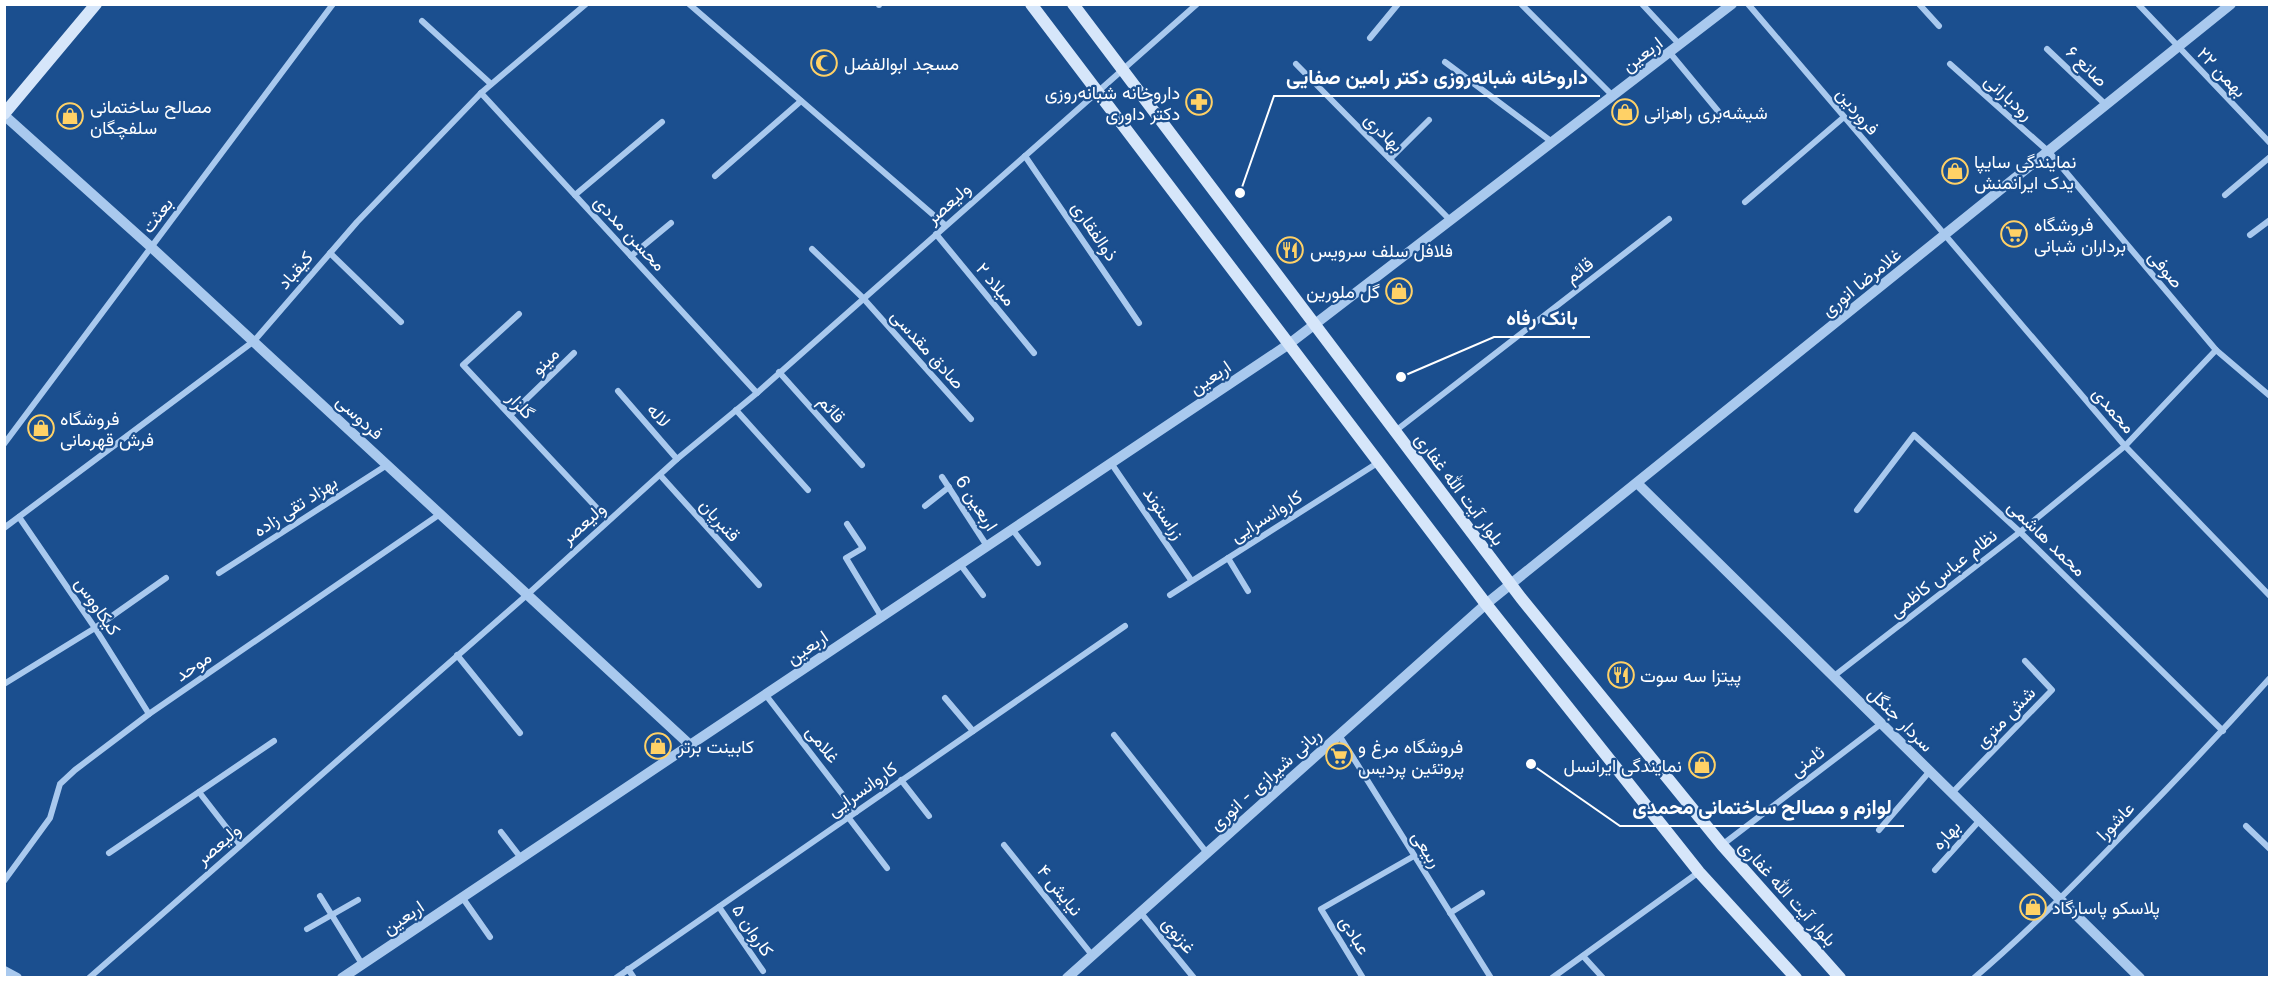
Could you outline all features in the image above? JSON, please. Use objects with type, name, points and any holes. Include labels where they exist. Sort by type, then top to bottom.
[{"type":"main road","points":[[4,115],[96,4]]},
{"type":"main road","points":[[1031,4],[1486,604],[1700,872],[1794,977]]},
{"type":"main road","name":"بلوار آیت الله غفاری","points":[[1073,4],[1511,586],[1722,845],[1840,978]]},
{"type":"street","name":"بعثت","points":[[4,444],[333,4]]},
{"type":"street","name":"کیقباد","points":[[4,528],[254,341],[357,222],[482,93],[586,4]]},
{"type":"street","points":[[689,4],[945,225]]},
{"type":"street","points":[[1123,70],[1197,4]]},
{"type":"street","points":[[1370,38],[1398,4]]},
{"type":"street","points":[[1521,4],[1614,96]]},
{"type":"street","points":[[1642,4],[1680,45]]},
{"type":"street","name":"اربعین","points":[[342,978],[1289,344],[1670,53],[1719,8],[1732,4]]},
{"type":"street","name":"فروردین","points":[[1748,4],[1945,236]]},
{"type":"street","points":[[1918,4],[1939,26]]},
{"type":"street","name":"۲۲ بهمن","points":[[2138,4],[2270,143]]},
{"type":"street","name":"غلامرضا انوری","points":[[1511,586],[2231,4]]},
{"type":"street","points":[[422,21],[492,84]]},
{"type":"street","name":"صانع ۶","points":[[2047,49],[2106,106]]},
{"type":"street","points":[[1670,53],[1718,111]]},
{"type":"street","points":[[1445,62],[1553,142]]},
{"type":"street","name":"بهادری","points":[[1296,64],[1451,220]]},
{"type":"street","name":"رودبارانی","points":[[1950,64],[2049,153]]},
{"type":"street","name":"ولیعصر","points":[[89,978],[528,594],[677,459],[757,393],[1123,70]]},
{"type":"street","name":"محسن مددی","points":[[482,93],[757,393]]},
{"type":"street","points":[[715,176],[801,101]]},
{"type":"street","name":"فردوسی","points":[[4,115],[152,247],[690,745]]},
{"type":"street","points":[[1745,202],[1844,117]]},
{"type":"street","points":[[1390,159],[1429,120]]},
{"type":"street","points":[[575,195],[662,122]]},
{"type":"street","name":"صوفی","points":[[2049,153],[2216,350],[2270,396]]},
{"type":"street","name":"ذوالفقاری","points":[[1025,156],[1139,323]]},
{"type":"street","points":[[2225,195],[2270,157]]},
{"type":"street","name":"قائم","points":[[1393,432],[1669,219]]},
{"type":"street","points":[[2250,236],[2270,219]]},
{"type":"street","points":[[631,256],[671,223]]},
{"type":"street","name":"میلاد ۲","points":[[936,234],[1034,353]]},
{"type":"street","name":"محمدی","points":[[1945,236],[2126,446],[2270,596]]},
{"type":"street","name":"صادق مقدسی","points":[[812,249],[863,298],[971,419]]},
{"type":"street","points":[[330,253],[401,322]]},
{"type":"street","name":"گلزار","points":[[519,314],[463,365],[608,520]]},
{"type":"street","name":"نظام عباس کاظمی","points":[[1834,676],[2020,532],[2126,446],[2216,350]]},
{"type":"street","name":"مینو","points":[[510,414],[574,353]]},
{"type":"street","name":"قائم","points":[[779,372],[862,465]]},
{"type":"street","name":"لاله","points":[[618,391],[677,459]]},
{"type":"street","points":[[736,410],[808,490]]},
{"type":"street","name":"محمد هاشمی","points":[[1857,510],[1914,435],[2020,532],[2223,731]]},
{"type":"street","name":"کاروانسرایی","points":[[1170,595],[1379,462]]},
{"type":"street","name":"زراستوند","points":[[1111,463],[1191,580]]},
{"type":"street","name":"بهزاد تقی زاده","points":[[219,573],[387,464]]},
{"type":"street","name":"قنبریان","points":[[660,475],[759,585]]},
{"type":"street","name":"اربعین 6","points":[[942,477],[987,546]]},
{"type":"street","name":"سردار جنگل","points":[[1638,484],[2140,978]]},
{"type":"street","points":[[925,506],[949,487]]},
{"type":"street","name":"موحد","points":[[4,881],[50,818],[60,784],[75,770],[149,714],[441,514]]},
{"type":"street","name":"کیکاووس","points":[[19,517],[95,628],[149,714]]},
{"type":"street","points":[[847,524],[863,548],[846,558],[881,616]]},
{"type":"street","points":[[1012,529],[1038,563]]},
{"type":"street","points":[[1228,558],[1248,591]]},
{"type":"street","points":[[960,564],[983,595]]},
{"type":"street","points":[[4,684],[95,628],[166,578]]},
{"type":"street","name":"ربانی شیرازی - انوری","points":[[1067,978],[1486,604],[1511,586]]},
{"type":"street","name":"کاروانسرایی","points":[[616,978],[1125,626]]},
{"type":"street","points":[[457,655],[520,733]]},
{"type":"street","name":"شش متری","points":[[1952,793],[2052,690],[2025,661]]},
{"type":"street","name":"عاشورا","points":[[1974,978],[2061,899],[2223,731],[2270,678]]},
{"type":"street","name":"غلامی","points":[[765,694],[856,812]]},
{"type":"street","points":[[945,698],[973,731]]},
{"type":"street","name":"ثامنی","points":[[1722,845],[1882,723]]},
{"type":"street","points":[[1114,735],[1207,853]]},
{"type":"street","name":"ربیعی","points":[[1339,735],[1491,978]]},
{"type":"street","points":[[109,853],[274,741]]},
{"type":"street","points":[[1879,830],[1930,771]]},
{"type":"street","points":[[901,780],[929,816]]},
{"type":"street","points":[[199,792],[240,845]]},
{"type":"street","points":[[848,817],[886,868]]},
{"type":"street","name":"بهاره","points":[[1935,870],[1980,820]]},
{"type":"street","points":[[2246,826],[2270,849]]},
{"type":"street","points":[[501,832],[520,858]]},
{"type":"street","name":"نیایش ۴","points":[[1004,845],[1092,955]]},
{"type":"street","name":"عبادی","points":[[1363,978],[1321,909],[1414,856]]},
{"type":"street","points":[[1552,978],[1700,872]]},
{"type":"street","points":[[1450,913],[1482,893]]},
{"type":"street","points":[[320,896],[362,964]]},
{"type":"street","points":[[462,897],[490,937]]},
{"type":"street","points":[[307,929],[358,900]]},
{"type":"street","name":"کاروان ۵","points":[[719,907],[763,971]]},
{"type":"street","name":"غزنوی","points":[[1140,912],[1194,978]]},
{"type":"street","points":[[1583,956],[1603,978]]},
{"type":"street","points":[[628,969],[634,978]]},
{"type":"street","points":[[4,971],[17,978]]},
{"type":"place","name":"مسجد ابوالفضل","points":[[824,63]]},
{"type":"place","name":"داروخانه شبانه‌روزی دکتر داوری","points":[[1199,102]]},
{"type":"place","name":"شیشه‌بری راهزانی","points":[[1625,112]]},
{"type":"place","name":"مصالح ساختمانی سلفچگان","points":[[70,116]]},
{"type":"place","name":"نمایندگی سایپا یدک ایرانمنش","points":[[1955,171]]},
{"type":"place","name":"داروخانه شبانه‌روزی دکتر رامین صفایی","points":[[1240,193]]},
{"type":"place","name":"فروشگاه برداران شبانی","points":[[2014,234]]},
{"type":"place","name":"فلافل سلف سرویس","points":[[1290,250]]},
{"type":"place","name":"گل ملورین","points":[[1399,291]]},
{"type":"place","name":"بانک رفاه","points":[[1401,377]]},
{"type":"place","name":"فروشگاه فرش قهرمانی","points":[[41,428]]},
{"type":"place","name":"پیتزا سه سوت","points":[[1621,675]]},
{"type":"place","name":"کابینت برتر","points":[[658,746]]},
{"type":"place","name":"فروشگاه مرغ و پروتئین پردیس","points":[[1339,756]]},
{"type":"place","name":"لوازم و مصالح ساختمانی محمدی","points":[[1531,764]]},
{"type":"place","name":"نمایندگی ایرانسل","points":[[1702,765]]},
{"type":"place","name":"پلاسکو پاسارگاد","points":[[2033,907]]}]
